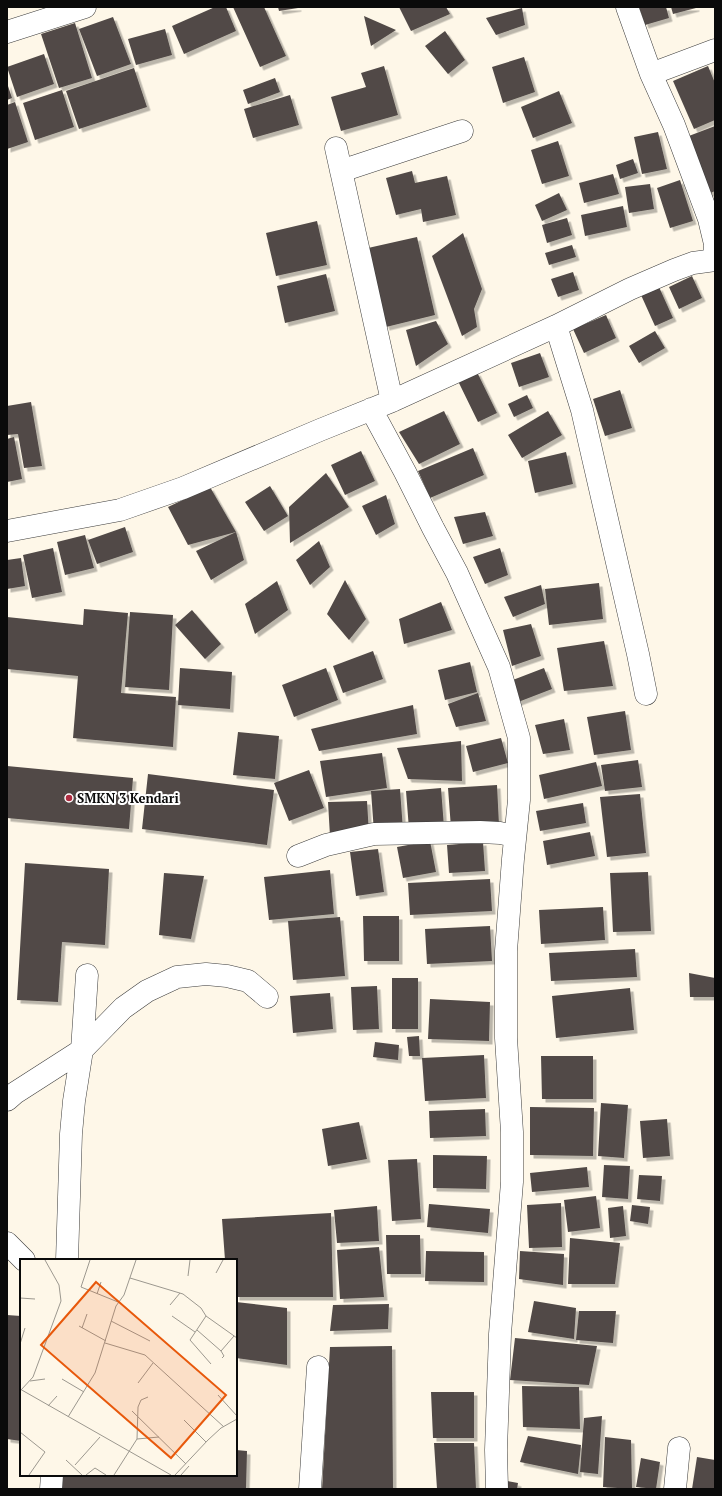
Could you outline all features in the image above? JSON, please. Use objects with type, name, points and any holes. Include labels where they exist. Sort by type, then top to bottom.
[{"type":"street","points":[[7,32],[85,7]]},
{"type":"street","points":[[7,531],[120,510],[184,488],[392,401],[674,270],[693,263],[715,260],[715,244],[709,219],[674,125],[651,74],[627,7]]},
{"type":"street","points":[[651,74],[715,50]]},
{"type":"street","points":[[341,171],[462,131]]},
{"type":"street","points":[[336,148],[392,401]]},
{"type":"street","points":[[556,326],[582,410],[646,694]]},
{"type":"street","points":[[371,409],[457,573],[499,667],[519,738],[519,800],[506,959],[506,1038],[512,1132],[512,1182],[500,1334],[496,1450],[497,1489]]},
{"type":"street","points":[[298,856],[326,845],[374,834],[480,832],[500,833],[515,836]]},
{"type":"street","points":[[7,1100],[15,1093],[82,1050],[123,1008],[147,991],[177,977],[206,974],[227,976],[248,981],[267,997]]},
{"type":"street","points":[[67,1259],[71,1134],[82,1050],[87,975]]},
{"type":"street","points":[[7,1243],[23,1259]]},
{"type":"street","points":[[310,1489],[318,1367]]},
{"type":"street","points":[[674,1489],[679,1448]]},
{"type":"street","points":[[51,1489],[52,1476]]},
{"type":"building","points":[[215,7],[226,7],[236,31],[184,54],[172,26]]},
{"type":"building","points":[[233,7],[264,7],[286,56],[260,67]]},
{"type":"building","points":[[278,7],[298,7],[298,8],[279,11]]},
{"type":"building","points":[[399,7],[446,7],[450,14],[411,31]]},
{"type":"building","points":[[639,7],[666,7],[669,18],[645,25]]},
{"type":"building","points":[[671,7],[696,7],[696,8],[673,14]]},
{"type":"building","points":[[522,8],[525,25],[496,35],[486,18]]},
{"type":"building","points":[[364,16],[396,30],[371,46]]},
{"type":"building","points":[[113,17],[131,64],[97,76],[79,29]]},
{"type":"building","points":[[75,23],[92,78],[59,88],[41,34]]},
{"type":"building","points":[[165,29],[172,55],[136,65],[128,39]]},
{"type":"building","points":[[445,31],[465,60],[448,74],[425,46]]},
{"type":"building","points":[[44,54],[54,84],[17,97],[7,67]]},
{"type":"building","points":[[524,57],[535,92],[503,103],[492,67]]},
{"type":"building","points":[[384,66],[398,115],[341,131],[331,97],[366,87],[361,73]]},
{"type":"building","points":[[708,66],[715,83],[715,120],[694,129],[673,81]]},
{"type":"building","points":[[134,68],[147,107],[79,129],[66,91]]},
{"type":"building","points":[[275,78],[280,92],[248,104],[243,90]]},
{"type":"building","points":[[7,83],[12,98],[7,100]]},
{"type":"building","points":[[62,90],[74,127],[35,140],[23,103]]},
{"type":"building","points":[[559,91],[572,123],[533,138],[521,107]]},
{"type":"building","points":[[290,95],[299,125],[253,138],[244,109]]},
{"type":"building","points":[[15,102],[28,142],[7,149],[7,105]]},
{"type":"building","points":[[715,126],[715,191],[704,196],[681,139]]},
{"type":"building","points":[[658,132],[667,169],[642,174],[634,137]]},
{"type":"building","points":[[558,141],[569,176],[542,184],[531,150]]},
{"type":"building","points":[[633,159],[638,173],[620,179],[616,165]]},
{"type":"building","points":[[412,171],[415,183],[447,176],[456,215],[423,222],[421,209],[396,215],[386,178]]},
{"type":"building","points":[[613,174],[619,194],[584,203],[579,183]]},
{"type":"building","points":[[680,180],[693,221],[670,228],[657,188]]},
{"type":"building","points":[[650,184],[654,209],[629,213],[625,187]]},
{"type":"building","points":[[559,193],[567,210],[542,221],[535,205]]},
{"type":"building","points":[[623,206],[627,227],[585,236],[581,215]]},
{"type":"building","points":[[567,218],[572,235],[547,243],[542,225]]},
{"type":"building","points":[[317,221],[327,265],[276,276],[266,233]]},
{"type":"building","points":[[463,233],[482,289],[474,309],[477,327],[462,336],[432,256]]},
{"type":"building","points":[[417,237],[435,315],[386,327],[368,248]]},
{"type":"building","points":[[572,245],[576,257],[549,265],[545,253]]},
{"type":"building","points":[[573,272],[579,290],[558,297],[551,279]]},
{"type":"building","points":[[326,274],[335,311],[285,323],[277,286]]},
{"type":"building","points":[[692,276],[702,298],[679,309],[669,287]]},
{"type":"building","points":[[659,287],[673,318],[655,326],[641,295]]},
{"type":"building","points":[[606,315],[616,338],[584,353],[573,329]]},
{"type":"building","points":[[436,321],[448,344],[416,366],[406,330]]},
{"type":"building","points":[[655,331],[665,348],[639,363],[629,346]]},
{"type":"building","points":[[540,353],[549,377],[519,387],[511,363]]},
{"type":"building","points":[[477,372],[497,413],[478,422],[458,381]]},
{"type":"building","points":[[620,390],[632,428],[605,436],[593,399]]},
{"type":"building","points":[[527,395],[533,408],[514,417],[508,404]]},
{"type":"building","points":[[31,402],[42,466],[24,468],[18,434],[7,435],[7,406]]},
{"type":"building","points":[[444,411],[460,444],[419,464],[399,432]]},
{"type":"building","points":[[548,411],[562,435],[522,458],[508,435]]},
{"type":"building","points":[[14,437],[22,479],[7,482],[7,439]]},
{"type":"building","points":[[473,448],[484,475],[430,498],[418,471]]},
{"type":"building","points":[[361,451],[375,481],[345,495],[331,465]]},
{"type":"building","points":[[566,452],[573,484],[535,493],[528,461]]},
{"type":"building","points":[[326,473],[349,507],[290,543],[289,507]]},
{"type":"building","points":[[270,486],[288,516],[264,531],[245,502]]},
{"type":"building","points":[[210,487],[236,532],[188,545],[168,507]]},
{"type":"building","points":[[386,495],[395,524],[376,535],[362,506]]},
{"type":"building","points":[[485,512],[493,536],[463,544],[454,517]]},
{"type":"building","points":[[125,527],[133,552],[97,564],[88,540]]},
{"type":"building","points":[[236,532],[244,560],[211,580],[196,551]]},
{"type":"building","points":[[85,535],[94,568],[65,575],[57,542]]},
{"type":"building","points":[[319,541],[330,567],[310,585],[296,560]]},
{"type":"building","points":[[53,548],[62,592],[32,598],[23,555]]},
{"type":"building","points":[[500,548],[508,575],[485,584],[473,557]]},
{"type":"building","points":[[21,558],[25,586],[7,589],[7,560]]},
{"type":"building","points":[[345,580],[366,619],[349,640],[327,614]]},
{"type":"building","points":[[277,581],[288,610],[255,634],[245,604]]},
{"type":"building","points":[[599,583],[603,619],[549,625],[545,589]]},
{"type":"building","points":[[541,585],[545,604],[513,617],[504,597]]},
{"type":"building","points":[[441,602],[452,630],[404,644],[399,619]]},
{"type":"building","points":[[84,609],[128,613],[121,693],[176,697],[173,747],[73,738],[78,676],[7,669],[7,617],[83,625]]},
{"type":"building","points":[[192,610],[221,644],[205,659],[175,625]]},
{"type":"building","points":[[130,612],[173,615],[169,690],[125,687]]},
{"type":"building","points":[[531,624],[541,656],[512,666],[503,630]]},
{"type":"building","points":[[604,641],[613,686],[564,691],[557,648]]},
{"type":"building","points":[[373,651],[383,679],[343,693],[333,666]]},
{"type":"building","points":[[470,662],[477,692],[445,700],[438,670]]},
{"type":"building","points":[[180,668],[232,672],[230,709],[178,705]]},
{"type":"building","points":[[326,668],[338,700],[294,717],[282,685]]},
{"type":"building","points":[[544,668],[552,689],[513,704],[505,683]]},
{"type":"building","points":[[478,693],[486,721],[456,727],[448,704]]},
{"type":"building","points":[[413,705],[417,734],[319,751],[311,729]]},
{"type":"building","points":[[625,711],[631,750],[594,755],[587,717]]},
{"type":"building","points":[[564,719],[570,750],[543,754],[535,725]]},
{"type":"building","points":[[238,732],[279,736],[275,779],[233,775]]},
{"type":"building","points":[[501,738],[508,763],[473,772],[466,746]]},
{"type":"building","points":[[461,741],[462,781],[408,779],[397,748]]},
{"type":"building","points":[[382,753],[387,788],[326,797],[320,761]]},
{"type":"building","points":[[638,760],[642,787],[605,791],[601,765]]},
{"type":"building","points":[[596,762],[602,786],[544,799],[539,775]]},
{"type":"building","name":"SMKN 3 Kendari","points":[[7,766],[133,778],[129,829],[7,818]]},
{"type":"building","points":[[309,770],[324,808],[289,821],[274,783]]},
{"type":"building","points":[[148,774],[274,790],[267,845],[142,829]]},
{"type":"building","points":[[497,785],[499,825],[451,828],[448,788]]},
{"type":"building","points":[[441,788],[444,827],[409,829],[406,791]]},
{"type":"building","points":[[400,789],[403,830],[374,832],[371,791]]},
{"type":"building","points":[[640,794],[646,853],[607,857],[600,797]]},
{"type":"building","points":[[367,801],[369,834],[330,836],[328,802]]},
{"type":"building","points":[[583,803],[586,823],[540,831],[536,811]]},
{"type":"building","points":[[590,832],[595,856],[547,865],[543,841]]},
{"type":"building","points":[[430,841],[436,872],[403,878],[397,847]]},
{"type":"building","points":[[483,842],[485,871],[449,873],[447,845]]},
{"type":"building","points":[[378,849],[384,892],[356,896],[350,852]]},
{"type":"building","points":[[25,863],[109,869],[105,945],[62,942],[58,1002],[17,1000]]},
{"type":"building","points":[[330,870],[334,914],[269,920],[264,877]]},
{"type":"building","points":[[648,872],[651,931],[613,932],[610,873]]},
{"type":"building","points":[[164,873],[204,876],[191,939],[159,935]]},
{"type":"building","points":[[490,879],[492,911],[410,915],[408,883]]},
{"type":"building","points":[[603,907],[605,940],[541,944],[539,910]]},
{"type":"building","points":[[363,916],[399,916],[399,961],[364,961]]},
{"type":"building","points":[[340,917],[345,976],[293,980],[288,921]]},
{"type":"building","points":[[490,926],[492,961],[427,964],[425,929]]},
{"type":"building","points":[[635,949],[637,977],[551,981],[549,953]]},
{"type":"building","points":[[689,973],[715,978],[715,997],[690,997]]},
{"type":"building","points":[[392,978],[418,978],[418,1029],[392,1029]]},
{"type":"building","points":[[377,986],[379,1029],[353,1030],[351,987]]},
{"type":"building","points":[[630,988],[634,1030],[556,1038],[552,996]]},
{"type":"building","points":[[330,993],[333,1029],[293,1033],[290,996]]},
{"type":"building","points":[[430,999],[490,1002],[489,1041],[428,1039]]},
{"type":"building","points":[[419,1036],[420,1056],[409,1056],[407,1037]]},
{"type":"building","points":[[375,1042],[399,1045],[398,1060],[373,1057]]},
{"type":"building","points":[[484,1055],[486,1098],[425,1101],[422,1058]]},
{"type":"building","points":[[541,1056],[593,1056],[593,1099],[542,1099]]},
{"type":"building","points":[[601,1103],[628,1105],[624,1158],[598,1156]]},
{"type":"building","points":[[530,1107],[594,1108],[593,1156],[530,1155]]},
{"type":"building","points":[[485,1109],[486,1136],[430,1138],[429,1111]]},
{"type":"building","points":[[667,1119],[670,1156],[643,1158],[640,1121]]},
{"type":"building","points":[[359,1122],[367,1159],[328,1166],[322,1129]]},
{"type":"building","points":[[433,1155],[487,1156],[486,1189],[433,1188]]},
{"type":"building","points":[[417,1159],[421,1219],[392,1221],[388,1160]]},
{"type":"building","points":[[604,1165],[630,1166],[628,1199],[602,1197]]},
{"type":"building","points":[[587,1167],[589,1187],[532,1192],[530,1173]]},
{"type":"building","points":[[639,1175],[662,1176],[660,1201],[637,1199]]},
{"type":"building","points":[[596,1196],[600,1228],[568,1232],[564,1200]]},
{"type":"building","points":[[561,1203],[562,1247],[529,1248],[527,1205]]},
{"type":"building","points":[[429,1204],[490,1209],[488,1233],[427,1227]]},
{"type":"building","points":[[632,1205],[650,1207],[648,1224],[630,1221]]},
{"type":"building","points":[[377,1206],[379,1241],[337,1243],[334,1210]]},
{"type":"building","points":[[623,1206],[626,1236],[610,1238],[608,1208]]},
{"type":"building","points":[[331,1213],[333,1297],[237,1297],[237,1259],[225,1259],[222,1219]]},
{"type":"building","points":[[386,1235],[420,1235],[421,1274],[387,1274]]},
{"type":"building","points":[[570,1238],[620,1243],[615,1284],[568,1284]]},
{"type":"building","points":[[379,1247],[384,1297],[340,1299],[337,1250]]},
{"type":"building","points":[[426,1251],[484,1252],[484,1282],[425,1281]]},
{"type":"building","points":[[520,1251],[564,1254],[563,1285],[519,1279]]},
{"type":"building","points":[[534,1301],[576,1308],[574,1339],[528,1332]]},
{"type":"building","points":[[237,1302],[287,1308],[287,1365],[237,1358]]},
{"type":"building","points":[[389,1304],[388,1329],[330,1331],[333,1305]]},
{"type":"building","points":[[579,1311],[616,1311],[613,1343],[576,1340]]},
{"type":"building","points":[[7,1315],[20,1316],[20,1441],[7,1439]]},
{"type":"building","points":[[515,1338],[597,1346],[589,1385],[510,1380]]},
{"type":"building","points":[[392,1346],[393,1489],[322,1489],[330,1347]]},
{"type":"building","points":[[522,1386],[579,1387],[580,1429],[523,1427]]},
{"type":"building","points":[[431,1392],[474,1392],[474,1438],[433,1438]]},
{"type":"building","points":[[602,1416],[598,1474],[580,1472],[584,1418]]},
{"type":"building","points":[[528,1436],[581,1445],[578,1474],[520,1462]]},
{"type":"building","points":[[605,1437],[631,1440],[632,1489],[603,1487]]},
{"type":"building","points":[[434,1443],[474,1443],[476,1489],[437,1489]]},
{"type":"building","points":[[237,1450],[247,1451],[246,1489],[55,1489],[57,1476],[237,1476]]},
{"type":"building","points":[[697,1457],[715,1460],[715,1489],[692,1489]]},
{"type":"building","points":[[641,1458],[660,1462],[656,1489],[636,1487]]},
{"type":"building","points":[[491,1478],[518,1483],[517,1489],[490,1489]]},
{"type":"place","name":"SMKN 3 Kendari","points":[[69,798]]}]
